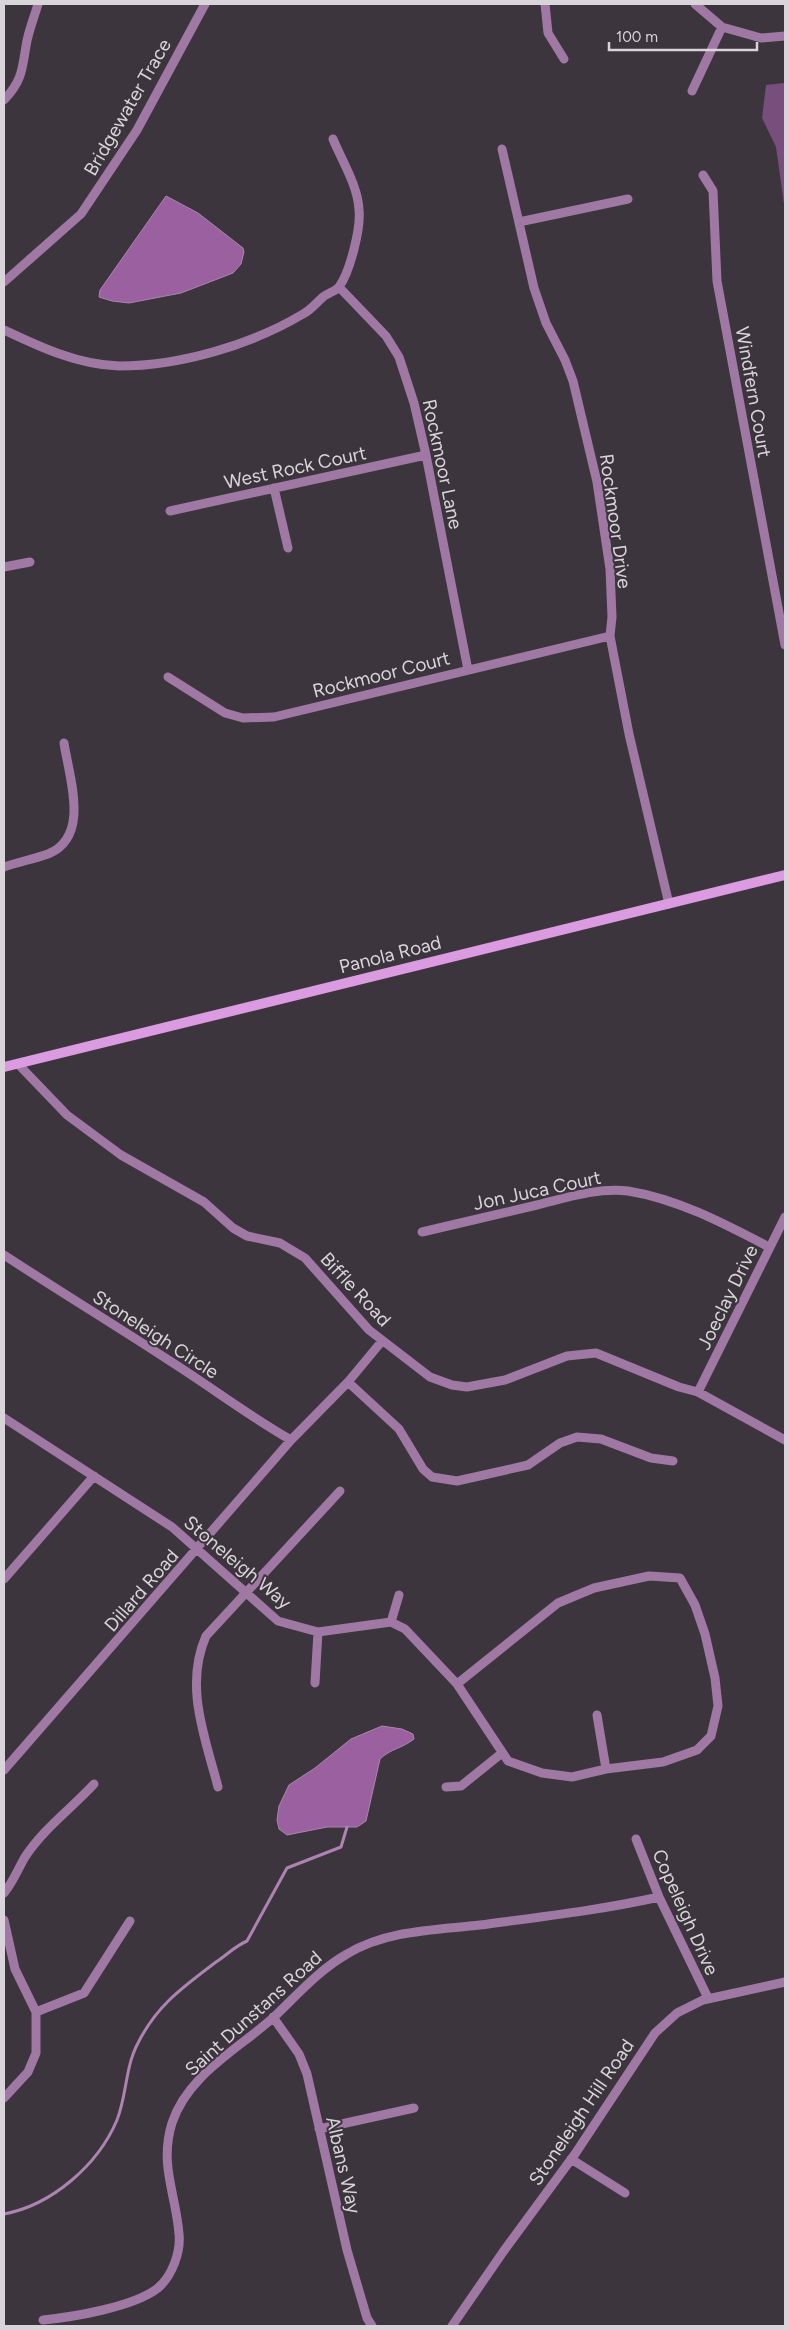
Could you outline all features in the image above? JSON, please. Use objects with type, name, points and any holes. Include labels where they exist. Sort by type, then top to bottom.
[{"type":"main road","name":"Panola Road","points":[[4,1067],[785,875]]},
{"type":"street","points":[[4,100],[14,88],[21,75],[26,47],[38,4]]},
{"type":"street","name":"Bridgewater Trace","points":[[4,282],[81,214],[136,130],[205,4]]},
{"type":"street","points":[[545,4],[548,34],[564,60]]},
{"type":"street","points":[[695,4],[722,27],[761,38],[785,36]]},
{"type":"street","points":[[692,90],[722,27]]},
{"type":"street","points":[[4,330],[52,353],[117,366],[149,364],[211,353],[273,330],[305,313],[325,295],[339,287],[357,239],[360,211],[357,196],[334,139]]},
{"type":"street","name":"Rockmoor Drive","points":[[502,149],[534,288],[546,323],[565,360],[573,381],[597,482],[610,569],[612,617],[610,636],[629,734],[669,904]]},
{"type":"street","name":"Windfern Court","points":[[703,175],[713,190],[716,281],[785,645]]},
{"type":"street","points":[[518,222],[628,199]]},
{"type":"street","name":"Rockmoor Lane","points":[[339,287],[386,336],[400,357],[426,455],[468,670]]},
{"type":"street","name":"West Rock Court","points":[[170,511],[426,455]]},
{"type":"street","points":[[274,488],[288,548]]},
{"type":"street","points":[[4,567],[30,562]]},
{"type":"street","name":"Rockmoor Court","points":[[168,677],[225,713],[243,718],[274,717],[610,636]]},
{"type":"street","points":[[4,866],[49,854],[69,837],[76,814],[64,743]]},
{"type":"street","name":"Biffle Road","points":[[18,1064],[67,1115],[121,1155],[204,1202],[233,1228],[247,1236],[280,1243],[305,1258],[356,1317],[382,1341],[430,1377],[452,1385],[466,1387],[505,1380],[567,1356],[596,1353],[679,1387],[698,1392],[785,1440]]},
{"type":"street","name":"Jon Juca Court","points":[[422,1232],[596,1192],[627,1191],[684,1206],[769,1247]]},
{"type":"street","name":"Joeclay Drive","points":[[698,1392],[785,1217]]},
{"type":"street","name":"Stoneleigh Circle","points":[[4,1255],[67,1297],[172,1362],[252,1418],[291,1440]]},
{"type":"street","name":"Dillard Road","points":[[4,1770],[291,1440],[348,1382],[382,1341]]},
{"type":"street","points":[[348,1382],[399,1430],[423,1469],[432,1476],[456,1481],[528,1465],[560,1443],[577,1438],[601,1439],[651,1458],[673,1461]]},
{"type":"street","name":"Stoneleigh Way","points":[[4,1418],[172,1527],[278,1621],[318,1632],[391,1622]]},
{"type":"street","points":[[4,1579],[94,1476]]},
{"type":"street","points":[[218,1787],[200,1715],[195,1676],[198,1654],[206,1636],[340,1491]]},
{"type":"street","points":[[399,1595],[391,1622],[405,1629],[457,1684],[508,1761],[542,1774],[572,1777],[606,1769],[663,1762],[697,1750],[710,1736],[718,1706],[705,1634],[695,1605],[680,1578],[649,1576],[594,1588],[558,1603],[457,1684]]},
{"type":"street","points":[[315,1683],[318,1632]]},
{"type":"street","points":[[597,1715],[606,1769]]},
{"type":"street","points":[[446,1787],[462,1786],[502,1753]]},
{"type":"street","points":[[4,1893],[14,1880],[25,1857],[43,1835],[94,1784]]},
{"type":"street","name":"Copeleigh Drive","points":[[636,1839],[659,1897],[708,1998]]},
{"type":"street","name":"Saint Dunstans Road","points":[[42,2320],[122,2304],[145,2296],[165,2281],[175,2261],[180,2235],[168,2176],[166,2154],[173,2121],[179,2107],[196,2083],[273,2018],[323,1970],[346,1954],[372,1942],[401,1934],[512,1921],[659,1897]]},
{"type":"street","points":[[4,1920],[15,1969],[36,2012],[36,2053],[28,2072],[4,2098]]},
{"type":"street","points":[[36,2012],[84,1993],[130,1921]]},
{"type":"street","name":"Stoneleigh Hill Road","points":[[452,2326],[572,2159],[655,2033],[677,2013],[708,1998],[785,1982]]},
{"type":"street","name":"Albans Way","points":[[273,2018],[299,2054],[307,2074],[348,2250],[367,2318],[372,2326]]},
{"type":"street","points":[[319,2129],[414,2108]]},
{"type":"street","points":[[572,2159],[625,2193]]},
{"type":"shaded area","points":[[785,83],[785,211],[776,147],[762,118],[766,85]]},
{"type":"shaded area","points":[[166,196],[198,213],[243,248],[241,264],[233,273],[181,293],[129,303],[99,297],[100,290]]},
{"type":"shaded area","points":[[382,1726],[402,1729],[413,1734],[414,1739],[380,1759],[366,1821],[357,1827],[327,1827],[287,1835],[279,1829],[277,1820],[279,1806],[289,1785],[315,1768],[351,1739]]},
{"type":"waterway","points":[[4,2214],[39,2202],[56,2192],[86,2167],[109,2137],[123,2101],[128,2071],[134,2052],[145,2030],[162,2007],[204,1971],[247,1941],[287,1868],[341,1847],[347,1827]]}]
